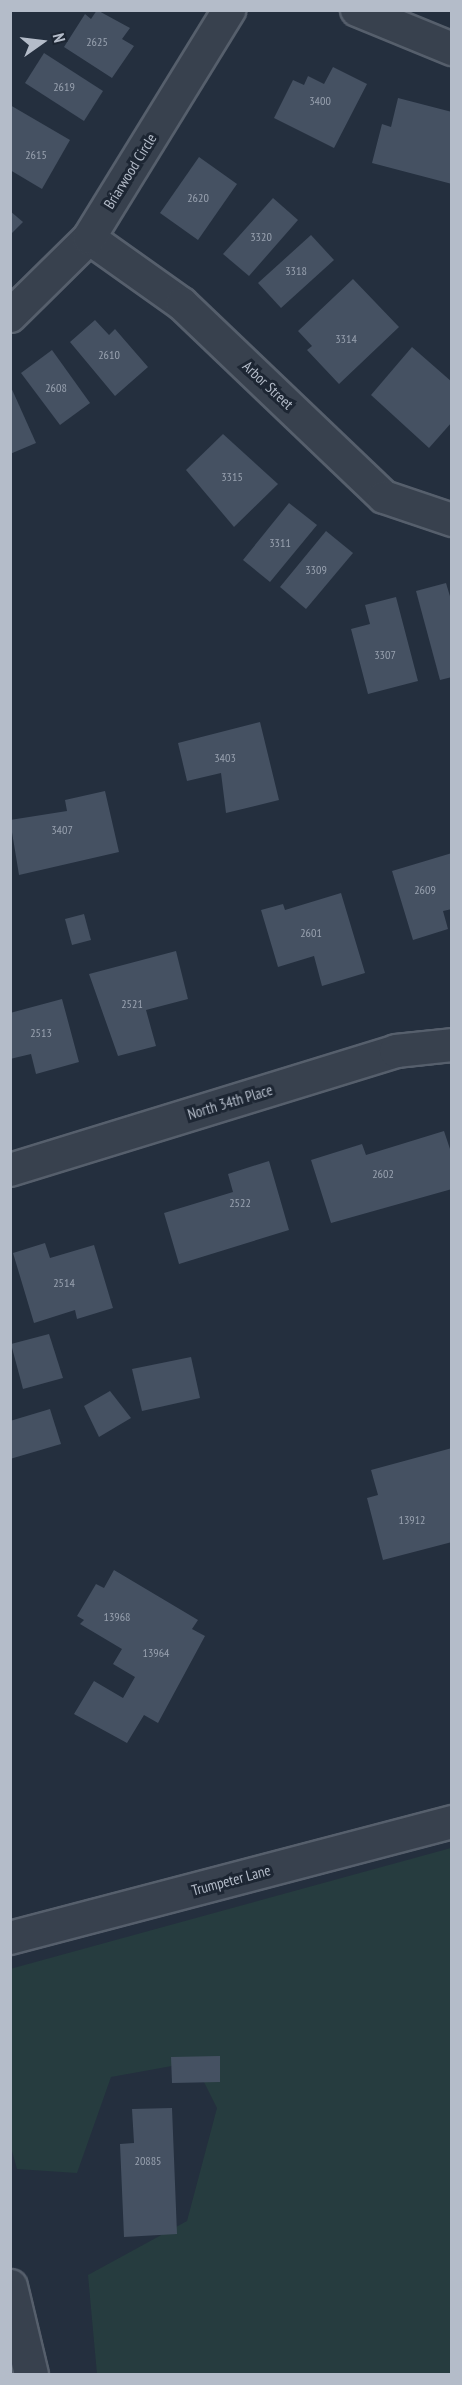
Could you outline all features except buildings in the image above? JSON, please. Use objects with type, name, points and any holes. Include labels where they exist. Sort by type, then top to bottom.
[{"type":"street","name":"Briarwood Circle","points":[[10,316],[88,238],[230,10]]},
{"type":"street","points":[[357,10],[452,49]]},
{"type":"street","name":"Arbor Street","points":[[88,238],[182,304],[384,497],[452,520]]},
{"type":"street","name":"North 34th Place","points":[[10,1170],[396,1051],[452,1045]]},
{"type":"street","name":"Trumpeter Lane","points":[[10,1938],[452,1822]]},
{"type":"street","points":[[10,2286],[31,2374]]},
{"type":"green space","points":[[451,1848],[451,2374],[97,2374],[88,2275],[187,2221],[217,2108],[194,2062],[111,2077],[77,2173],[17,2169],[10,2144],[10,1969]]}]
